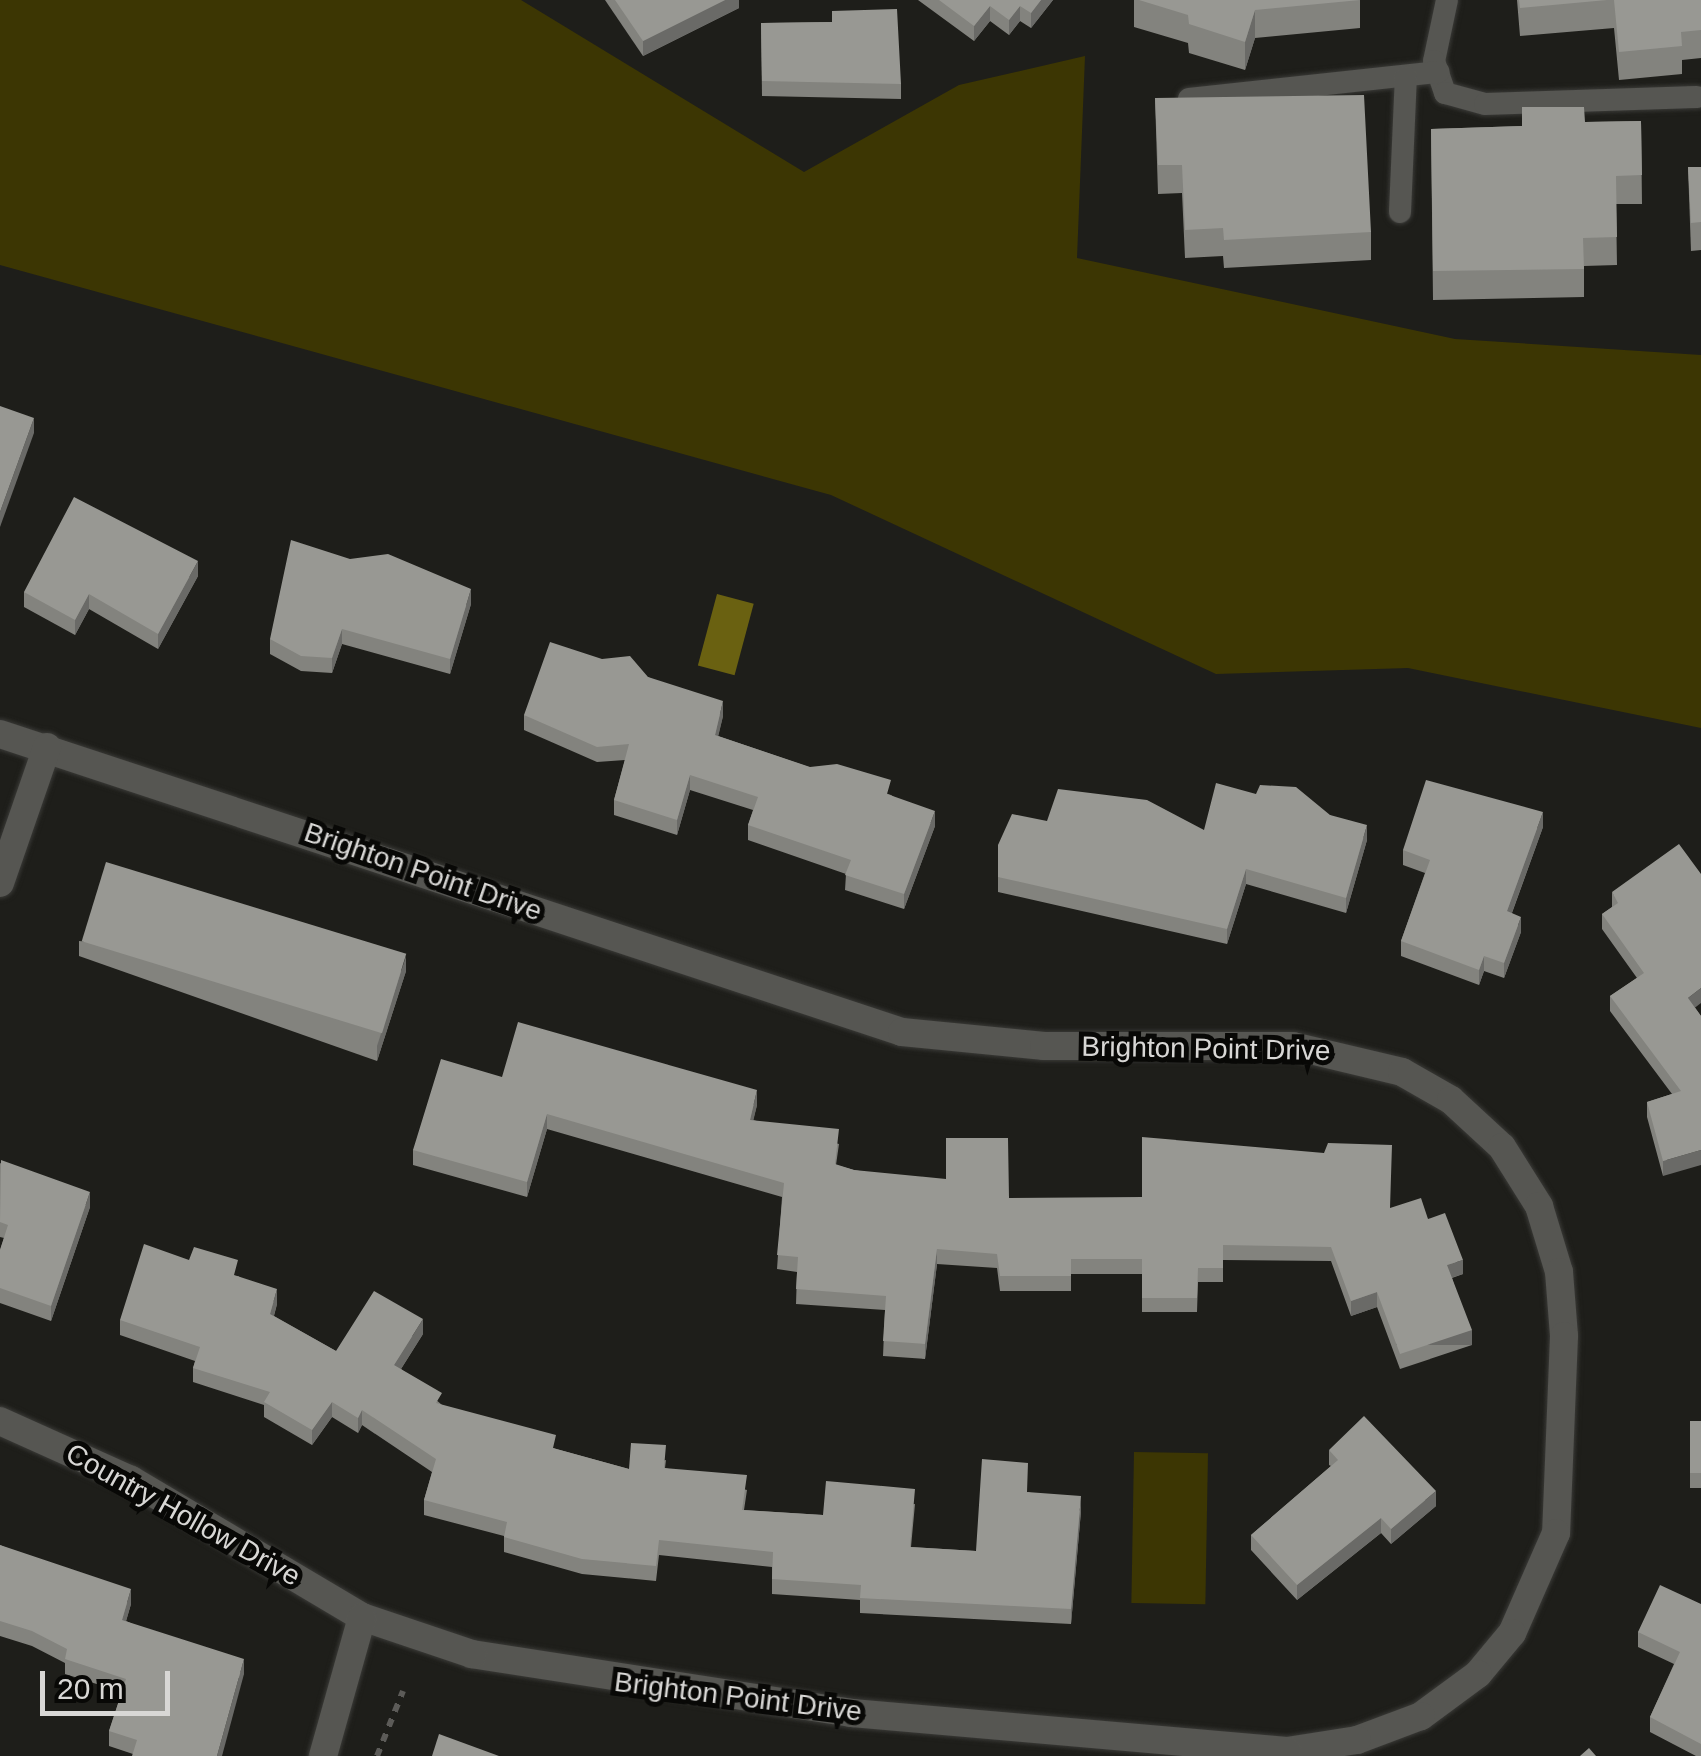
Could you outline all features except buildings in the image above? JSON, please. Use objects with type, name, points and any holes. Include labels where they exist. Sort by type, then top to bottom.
[{"type":"street","name":"Brighton Point Drive","points":[[0,734],[902,1032],[1044,1046],[1348,1053],[1451,1100],[1502,1147],[1538,1206],[1559,1272],[1564,1336],[1556,1533],[1538,1586],[1478,1674],[1421,1716],[1356,1740],[1267,1750],[852,1713],[572,1676],[362,1617]]},
{"type":"street","points":[[0,883],[47,747]]},
{"type":"street","name":"Country Hollow Drive","points":[[0,1420],[130,1480],[362,1617]]},
{"type":"street","points":[[322,1756],[362,1617]]},
{"type":"lane","points":[[1447,0],[1439,72],[1446,93],[1485,104],[1697,97]]},
{"type":"lane","points":[[1189,99],[1439,72]]},
{"type":"lane","points":[[1400,212],[1406,77]]},
{"type":"path","points":[[377,1756],[402,1691]]},
{"type":"shaded area","points":[[0,0],[521,0],[804,172],[959,85],[1085,56],[1077,258],[1455,339],[1701,355],[1701,728],[1408,668],[1216,674],[831,495],[0,265]]},
{"type":"shaded area","points":[[717,594],[754,604],[735,675],[698,665]]},
{"type":"shaded area","points":[[1134,1452],[1208,1453],[1205,1604],[1131,1603]]}]
